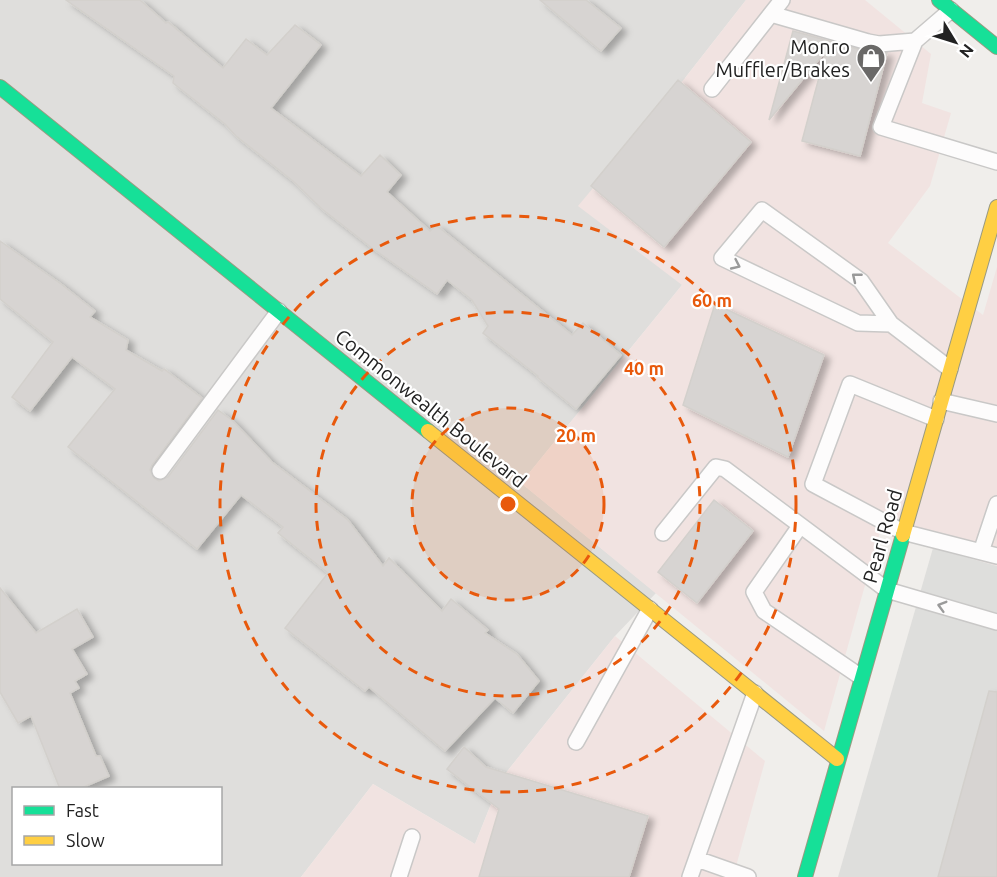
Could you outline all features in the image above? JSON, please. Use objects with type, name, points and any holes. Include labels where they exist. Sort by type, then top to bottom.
[{"type":"street","points":[[939,0],[997,47]]},
{"type":"street","name":"Commonwealth Boulevard","points":[[0,87],[837,759]]},
{"type":"street","name":"Pearl Road","points":[[805,877],[950,369],[991,250],[997,207]]},
{"type":"lane","points":[[712,89],[782,0]]},
{"type":"lane","points":[[951,10],[915,41],[881,127],[997,162]]},
{"type":"lane","points":[[771,14],[868,42],[879,44],[915,41]]},
{"type":"lane","points":[[891,324],[858,323],[722,258],[762,210],[861,281],[891,324],[950,369]]},
{"type":"lane","points":[[160,471],[279,312]]},
{"type":"lane","points":[[936,419],[850,384],[813,484],[903,532],[997,556]]},
{"type":"lane","points":[[941,401],[997,414]]},
{"type":"lane","points":[[663,533],[716,467],[725,469],[887,590],[997,622]]},
{"type":"lane","points":[[981,552],[997,504]]},
{"type":"lane","points":[[800,526],[754,592],[764,611],[861,677]]},
{"type":"lane","points":[[576,742],[650,609]]},
{"type":"lane","points":[[690,877],[755,693]]},
{"type":"lane","points":[[399,877],[412,837]]},
{"type":"lane","points":[[697,859],[748,877]]},
{"type":"shaded area","points":[[0,0],[746,0],[685,78],[682,285],[521,483],[656,593],[615,636],[501,779],[475,844],[373,784],[301,877],[0,877]]},
{"type":"shaded area","points":[[746,0],[865,0],[931,54],[922,103],[951,113],[930,186],[888,243],[983,315],[997,267],[997,566],[880,532],[824,731],[521,483],[682,285],[578,206],[685,78]]},
{"type":"shaded area","points":[[933,548],[997,566],[997,877],[838,877]]},
{"type":"shaded area","points":[[615,636],[765,761],[733,877],[301,877],[373,784],[475,844],[501,779]]},
{"type":"building","points":[[66,0],[140,0],[223,68],[246,39],[267,55],[295,25],[321,45],[271,108],[361,176],[380,155],[401,175],[387,192],[430,231],[436,225],[572,335],[583,323],[621,355],[576,409],[483,333],[488,326],[472,300],[447,280],[437,294],[372,248],[322,209],[293,181],[173,83],[174,76]]},
{"type":"building","points":[[540,0],[586,0],[621,28],[601,51]]},
{"type":"building","points":[[793,31],[865,51],[887,53],[860,156],[802,141],[826,51],[769,120]]},
{"type":"building","points":[[678,80],[751,142],[664,247],[591,186]]},
{"type":"building","points":[[0,241],[95,311],[90,317],[128,340],[126,350],[162,371],[164,369],[202,398],[152,465],[150,470],[154,478],[159,481],[168,477],[218,410],[233,421],[272,462],[348,520],[383,566],[389,558],[442,611],[451,599],[488,630],[485,633],[517,654],[539,681],[513,713],[495,698],[445,751],[369,687],[365,691],[285,628],[328,573],[278,533],[283,527],[241,495],[197,549],[68,447],[115,389],[72,357],[30,411],[12,397],[53,342],[0,299]]},
{"type":"building","points":[[715,304],[824,355],[788,457],[683,405]]},
{"type":"building","points":[[714,500],[753,531],[697,603],[658,572]]},
{"type":"building","points":[[0,588],[36,633],[77,609],[93,637],[72,649],[87,674],[75,681],[79,688],[70,693],[96,756],[100,756],[109,776],[84,787],[59,787],[31,716],[18,723],[0,692]]},
{"type":"building","points":[[989,691],[997,692],[997,877],[938,877]]},
{"type":"building","points":[[464,747],[486,767],[648,816],[629,877],[479,877],[499,809],[447,769]]},
{"type":"traffic: fast","points":[[939,0],[997,47]]},
{"type":"traffic: fast","points":[[0,87],[428,431]]},
{"type":"traffic: fast","points":[[805,877],[903,535]]},
{"type":"traffic: slow","points":[[903,535],[997,207]]},
{"type":"traffic: slow","points":[[428,431],[837,759]]},
{"type":"place","name":"Monro Muffler/Brakes","points":[[871,84]]}]
